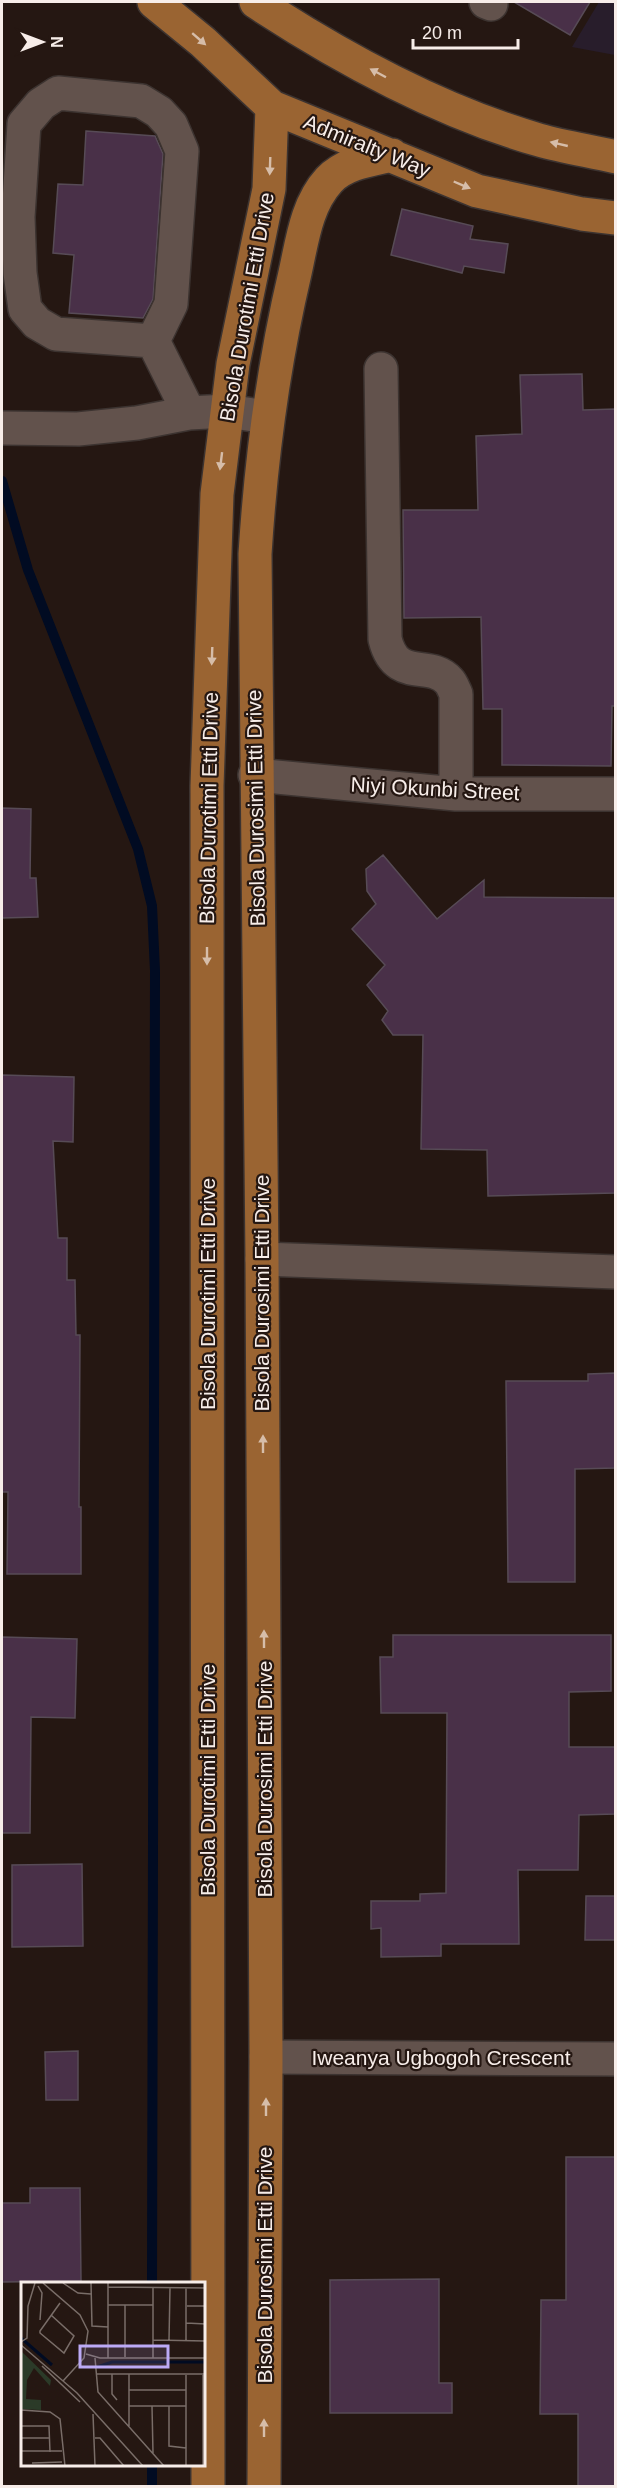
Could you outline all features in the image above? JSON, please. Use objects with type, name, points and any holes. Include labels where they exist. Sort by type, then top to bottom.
[{"type":"main road","name":"Admiralty Way","points":[[154,2],[203,42],[272,107],[477,191],[582,214],[615,218]]},
{"type":"main road","points":[[255,2],[307,35],[379,74],[468,115],[539,140],[615,157]]},
{"type":"main road","name":"Bisola Durotimi Etti Drive","points":[[208,2487],[207,786],[217,494],[233,364],[269,189],[272,107]]},
{"type":"main road","name":"Bisola Durosimi Etti Drive","points":[[264,2487],[266,2057],[262,1259],[255,776],[255,554],[260,476],[267,417],[308,214],[329,180],[353,164],[392,155]]},
{"type":"street","points":[[58,93],[141,101],[159,112],[171,125],[183,151],[171,304],[153,341],[56,334],[37,323],[25,309],[20,273],[18,217],[24,124],[41,104],[58,93]]},
{"type":"street","points":[[153,341],[189,413]]},
{"type":"street","points":[[381,369],[385,639],[389,656],[401,665],[437,674],[449,680],[456,694],[456,794]]},
{"type":"street","points":[[2,428],[78,429],[137,423],[189,413],[227,411],[267,417]]},
{"type":"street","name":"Niyi Okunbi Street","points":[[255,776],[456,794],[615,794]]},
{"type":"street","points":[[262,1259],[615,1272]]},
{"type":"street","name":"Iweanya Ugbogoh Crescent","points":[[266,2057],[615,2060]]},
{"type":"shaded area","points":[[599,2],[615,2],[615,55],[572,47]]},
{"type":"building","points":[[514,2],[590,2],[570,35]]},
{"type":"building","points":[[86,131],[155,136],[163,154],[153,299],[143,318],[69,313],[74,255],[53,253],[58,184],[83,185]]},
{"type":"building","points":[[402,209],[473,226],[470,239],[508,244],[504,273],[464,266],[462,273],[391,255]]},
{"type":"building","points":[[582,374],[583,410],[615,409],[615,706],[612,706],[611,766],[502,765],[502,709],[483,709],[481,617],[404,618],[403,510],[478,510],[476,436],[522,434],[520,375]]},
{"type":"building","points":[[2,808],[31,809],[30,878],[36,878],[38,917],[2,918]]},
{"type":"building","points":[[383,855],[437,919],[484,880],[484,897],[615,898],[615,1193],[488,1196],[487,1150],[421,1149],[423,1035],[393,1035],[382,1020],[388,1011],[367,985],[385,965],[352,929],[376,904],[367,891],[366,869]]},
{"type":"building","points":[[2,1075],[74,1077],[73,1142],[53,1141],[58,1238],[67,1238],[67,1280],[75,1280],[76,1335],[80,1335],[81,1574],[7,1574],[8,1492],[2,1492]]},
{"type":"building","points":[[615,1373],[615,1468],[575,1469],[575,1582],[508,1582],[506,1381],[588,1381],[588,1374]]},
{"type":"building","points":[[393,1635],[611,1635],[611,1691],[569,1692],[569,1747],[615,1747],[615,1814],[579,1815],[578,1870],[518,1870],[519,1944],[441,1944],[441,1956],[381,1957],[381,1928],[371,1929],[371,1901],[420,1901],[420,1894],[446,1893],[447,1713],[381,1713],[380,1657],[393,1657]]},
{"type":"building","points":[[2,1637],[77,1639],[75,1718],[31,1717],[30,1833],[2,1833]]},
{"type":"building","points":[[82,1864],[83,1946],[12,1947],[12,1865]]},
{"type":"building","points":[[586,1896],[615,1896],[615,1940],[585,1940]]},
{"type":"building","points":[[78,2051],[78,2100],[46,2100],[45,2052]]},
{"type":"building","points":[[566,2157],[615,2157],[615,2486],[578,2486],[578,2414],[540,2414],[541,2300],[566,2300]]},
{"type":"building","points":[[30,2188],[80,2188],[81,2281],[2,2282],[2,2203],[30,2203]]},
{"type":"building","points":[[439,2279],[439,2383],[452,2383],[452,2413],[330,2413],[330,2280]]},
{"type":"waterway","points":[[2,481],[28,570],[138,849],[152,906],[155,971],[152,2282]]},
{"type":"waterway","points":[[152,2467],[152,2486]]}]
